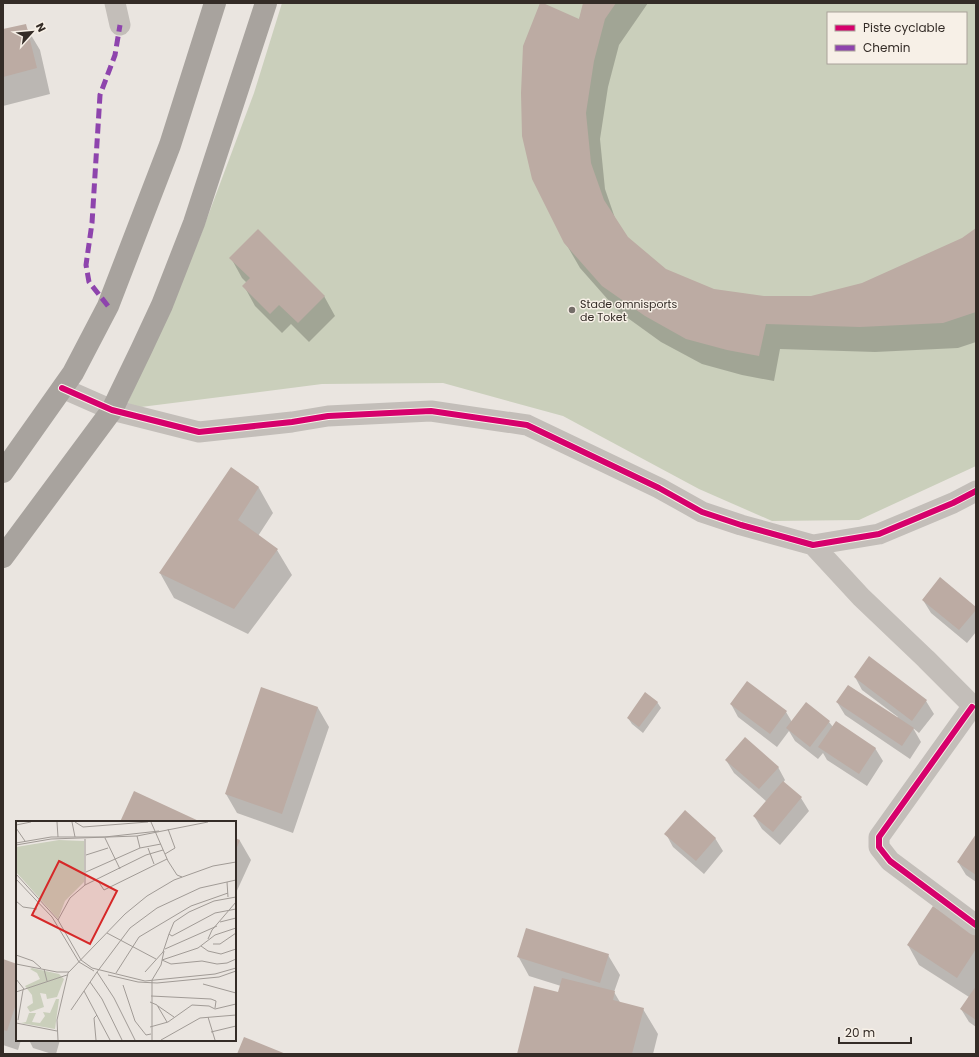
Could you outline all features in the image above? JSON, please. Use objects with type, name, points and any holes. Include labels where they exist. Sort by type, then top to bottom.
[{"type":"main road","points":[[3,472],[73,373],[108,306],[170,145],[214,3]]},
{"type":"main road","points":[[3,557],[112,410],[162,305],[194,223],[266,3]]},
{"type":"street","points":[[115,3],[120,25]]},
{"type":"street","points":[[62,388],[112,410],[199,432],[292,422],[328,416],[432,411],[527,426],[659,488],[702,512],[741,525],[813,545],[879,534],[953,503],[976,491]]},
{"type":"street","points":[[813,545],[861,597],[926,659],[974,708],[879,837],[880,848],[890,861],[976,925]]},
{"type":"green space","name":"Stade omnisports de Toket","points":[[282,3],[976,3],[976,466],[859,520],[772,521],[699,489],[563,416],[443,383],[322,384],[125,409],[200,237],[254,93]]},
{"type":"building","points":[[540,3],[579,19],[583,3],[616,3],[605,19],[594,61],[586,113],[591,163],[604,200],[628,237],[666,269],[714,289],[764,296],[811,296],[862,283],[962,238],[976,228],[976,312],[943,323],[860,327],[766,324],[759,356],[727,350],[686,339],[645,316],[602,286],[564,243],[532,179],[522,136],[521,93],[523,46]]},
{"type":"building","points":[[26,24],[37,68],[3,77],[3,29]]},
{"type":"building","points":[[258,229],[325,296],[298,323],[279,305],[270,314],[242,286],[250,278],[229,258]]},
{"type":"building","points":[[231,467],[259,487],[238,520],[278,549],[234,609],[159,573]]},
{"type":"building","points":[[940,577],[976,607],[976,610],[959,630],[922,600]]},
{"type":"building","points":[[869,656],[927,700],[912,721],[854,677]]},
{"type":"building","points":[[747,681],[787,711],[770,734],[730,704]]},
{"type":"building","points":[[848,685],[914,728],[902,746],[836,702]]},
{"type":"building","points":[[261,687],[318,707],[282,814],[225,794]]},
{"type":"building","points":[[645,692],[658,702],[639,727],[627,718]]},
{"type":"building","points":[[806,702],[830,721],[810,747],[786,728]]},
{"type":"building","points":[[836,721],[876,748],[859,774],[818,747]]},
{"type":"building","points":[[745,737],[779,767],[759,789],[725,760]]},
{"type":"building","points":[[783,781],[802,797],[773,832],[753,816]]},
{"type":"building","points":[[134,791],[199,821],[120,821]]},
{"type":"building","points":[[685,810],[716,838],[696,861],[664,834]]},
{"type":"building","points":[[976,834],[976,875],[957,862]]},
{"type":"building","points":[[236,838],[240,840],[236,850]]},
{"type":"building","points":[[933,906],[976,934],[976,949],[957,978],[907,945]]},
{"type":"building","points":[[526,928],[609,954],[600,983],[517,957]]},
{"type":"building","points":[[3,959],[16,964],[16,1004],[7,1031],[3,1030]]},
{"type":"building","points":[[562,978],[615,991],[613,1000],[644,1008],[632,1054],[517,1054],[534,986],[558,992]]},
{"type":"building","points":[[976,986],[976,1020],[960,1009]]},
{"type":"building","points":[[244,1037],[286,1054],[237,1054]]},
{"type":"marked path","points":[[108,306],[89,282],[86,265],[92,223],[100,95],[115,55],[120,25]]},
{"type":"cycle path","points":[[62,388],[112,410],[199,432],[292,422],[328,416],[431,411],[527,425],[659,488],[702,512],[741,525],[813,545],[879,534],[953,503],[976,491]]},
{"type":"cycle path","points":[[972,707],[879,837],[879,847],[890,861],[976,925]]},
{"type":"place","name":"Stade omnisports de Toket","points":[[572,310]]}]
